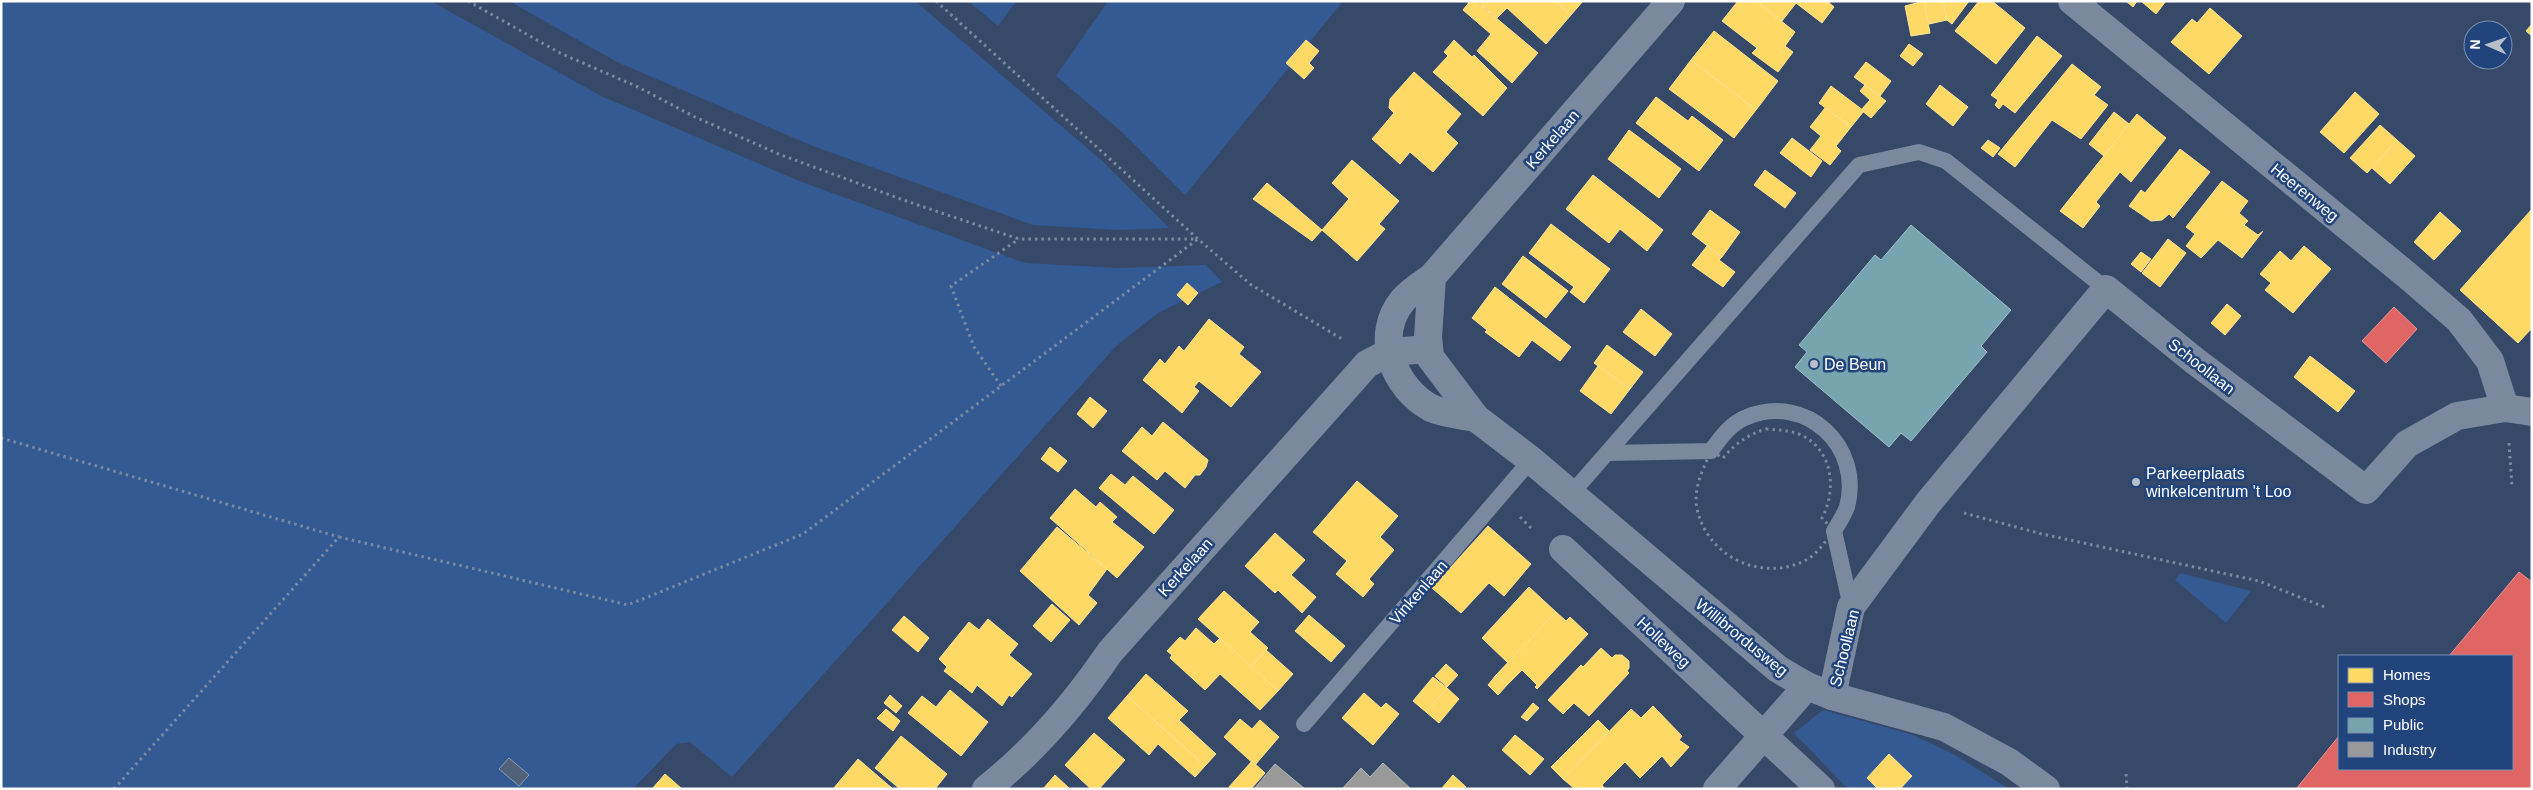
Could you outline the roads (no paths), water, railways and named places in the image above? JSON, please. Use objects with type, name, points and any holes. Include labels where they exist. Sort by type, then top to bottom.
[{"type":"street","name":"Kerkelaan","points":[[986,789],[1021,760],[1090,682],[1110,652],[1379,358],[1389,338],[1392,322],[1402,301],[1432,277],[1671,1]]},
{"type":"street","name":"Heerenweg","points":[[2072,1],[2408,276],[2458,320],[2490,361],[2504,408]]},
{"type":"street","points":[[1379,358],[1429,349],[1428,321],[1432,277]]},
{"type":"street","name":"Schoollaan","points":[[1832,696],[1851,607],[1928,504],[2106,289],[2195,361],[2366,490],[2406,444],[2457,416],[2504,408],[2532,412]]},
{"type":"street","name":"Willibrordusweg","points":[[1429,349],[1430,358],[1436,367],[1476,418],[1531,460],[1778,669],[1807,686],[1832,696],[1944,727],[2009,762],[2046,789]]},
{"type":"street","name":"Willibrordusweg","points":[[1379,358],[1400,382],[1433,409],[1476,418]]},
{"type":"street","name":"Holleweg","points":[[1563,549],[1821,789]]},
{"type":"street","points":[[1717,789],[1807,686]]},
{"type":"lane","points":[[1571,494],[1859,165],[1919,152],[1946,162],[2106,289]]},
{"type":"lane","points":[[1608,453],[1711,451],[1726,431],[1746,417],[1770,411],[1794,412],[1816,422],[1835,439],[1846,461],[1849,494],[1846,509],[1834,531],[1851,607]]},
{"type":"lane","name":"Vinkenlaan","points":[[1304,724],[1531,460]]},
{"type":"place","name":"De Beun","points":[[1814,364]]},
{"type":"place","name":"Parkeerplaats winkelcentrum 't Loo","points":[[2136,482]]}]
